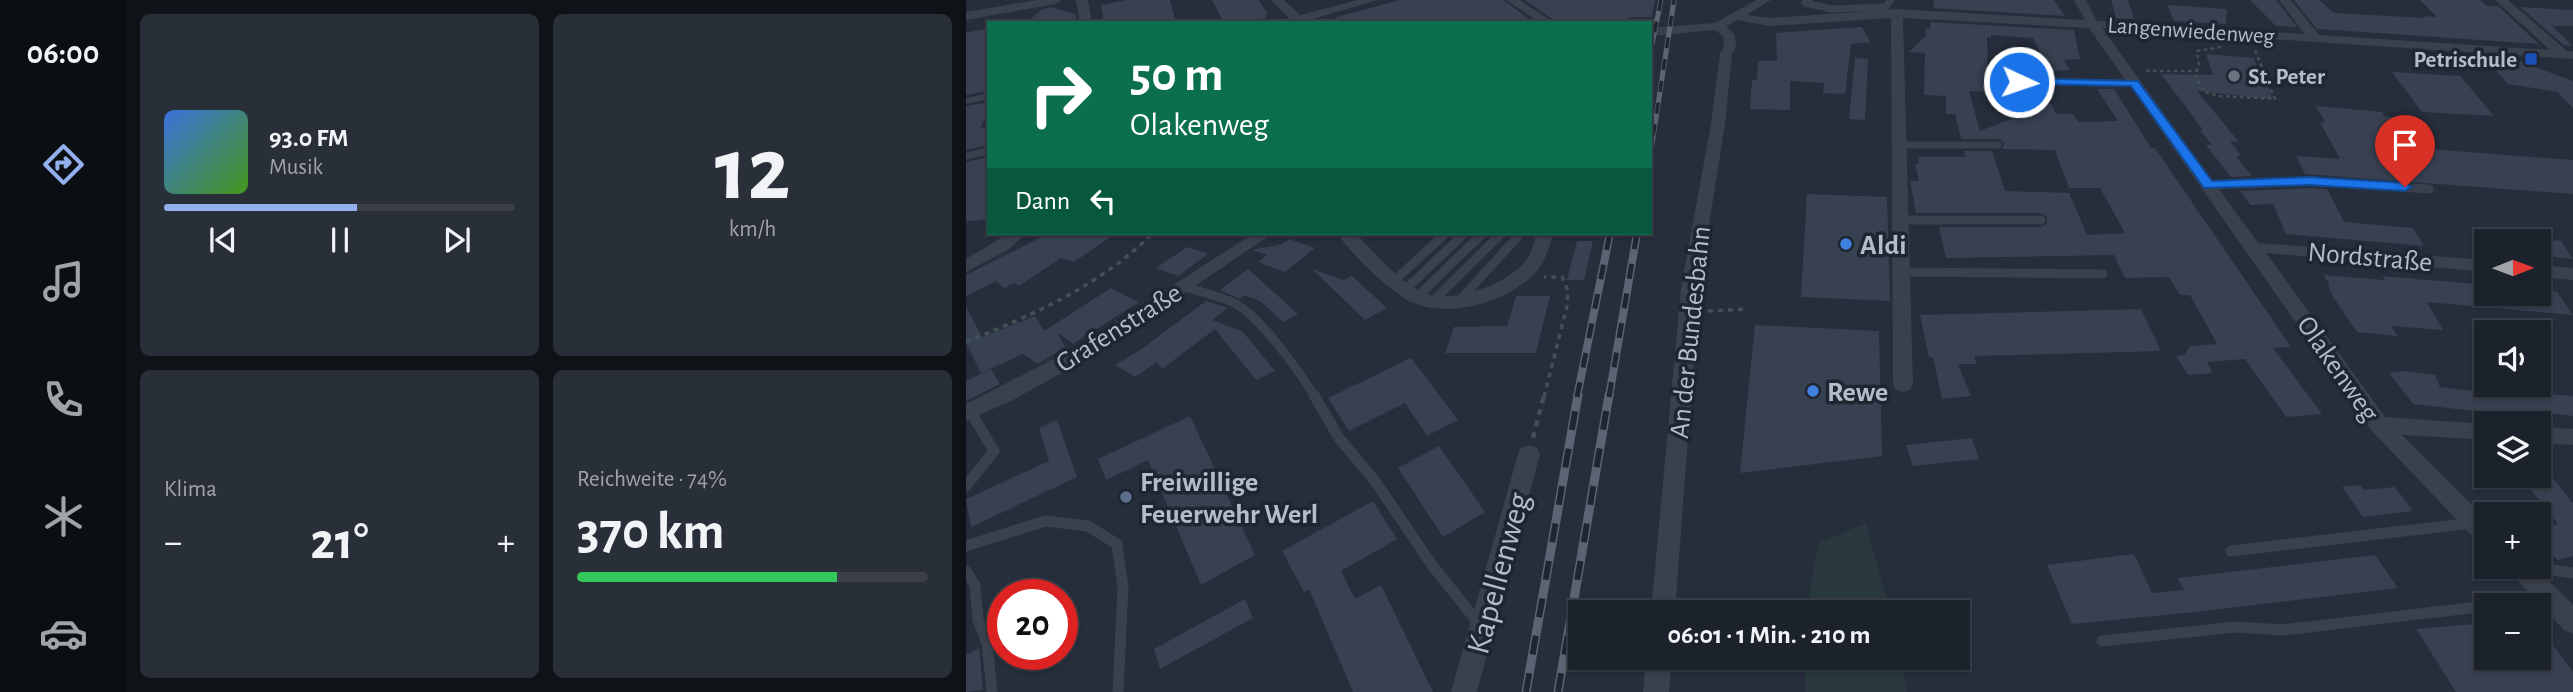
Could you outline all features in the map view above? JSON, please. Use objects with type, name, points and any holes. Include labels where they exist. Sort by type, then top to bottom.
[{"type":"street","points":[[966,16],[1056,0]]},
{"type":"street","points":[[1082,0],[1086,21]]},
{"type":"street","points":[[1277,0],[1299,21],[1372,0]]},
{"type":"street","points":[[1512,0],[1546,21]]},
{"type":"street","name":"Olakenweg","points":[[2080,0],[2093,24],[2379,425],[2474,524]]},
{"type":"street","points":[[2286,0],[2315,38]]},
{"type":"street","points":[[2501,0],[2569,55]]},
{"type":"street","points":[[1738,18],[1761,3]]},
{"type":"street","name":"Langenwiedenweg","points":[[1761,3],[1775,13],[1809,19]]},
{"type":"street","points":[[1888,8],[1900,145],[1903,385]]},
{"type":"street","name":"Langenwiedenweg","points":[[1652,32],[1718,26],[1738,18],[1770,22],[1888,8],[2569,55]]},
{"type":"street","points":[[1728,50],[1742,34],[1770,22]]},
{"type":"street","name":"An der Bundesbahn","points":[[1664,600],[1688,312],[1700,215],[1718,124],[1728,50],[1715,33],[1718,26]]},
{"type":"street","points":[[966,102],[987,97]]},
{"type":"street","points":[[966,265],[1016,235]]},
{"type":"street","name":"Grafenstraße","points":[[968,412],[1018,389],[1124,326],[1262,235]]},
{"type":"street","points":[[1347,235],[1413,292],[1460,300],[1494,292],[1521,275],[1538,257],[1544,235]]},
{"type":"street","name":"Nordstraße","points":[[2254,248],[2284,248],[2474,265]]},
{"type":"street","points":[[2552,272],[2573,274]]},
{"type":"street","points":[[2379,425],[2474,431]]},
{"type":"street","points":[[2551,436],[2573,437]]},
{"type":"street","name":"Kapellenweg","points":[[1464,692],[1530,454]]},
{"type":"street","points":[[2531,579],[2546,593]]},
{"type":"street","points":[[2551,598],[2573,622]]},
{"type":"street","points":[[1656,692],[1658,670]]},
{"type":"lane","points":[[1809,0],[1805,3],[1832,9],[1888,8]]},
{"type":"lane","points":[[1858,0],[1888,8]]},
{"type":"lane","points":[[2019,82],[2131,78]]},
{"type":"lane","points":[[1900,145],[1998,145]]},
{"type":"lane","points":[[966,156],[987,151]]},
{"type":"lane","points":[[2208,185],[2309,181],[2429,189]]},
{"type":"lane","points":[[1902,220],[2041,220]]},
{"type":"lane","points":[[1413,292],[1445,235]]},
{"type":"lane","points":[[1413,292],[1463,235]]},
{"type":"lane","points":[[1413,292],[1481,235]]},
{"type":"lane","points":[[1413,292],[1499,235]]},
{"type":"lane","points":[[1460,300],[1520,235]]},
{"type":"lane","points":[[1903,272],[2103,274]]},
{"type":"lane","points":[[1183,286],[1236,304],[1260,325],[1301,374],[1339,438],[1375,481],[1432,565],[1482,628]]},
{"type":"lane","points":[[966,486],[994,451],[968,412]]},
{"type":"lane","points":[[966,546],[1045,521],[1088,526],[1117,544],[1123,587],[1118,692]]},
{"type":"lane","points":[[2231,551],[2474,531]]},
{"type":"lane","points":[[2551,570],[2573,573]]},
{"type":"lane","points":[[966,571],[975,584],[978,620],[987,643],[992,692]]},
{"type":"lane","points":[[2102,641],[2236,627],[2284,630],[2474,608]]},
{"type":"path","points":[[2217,32],[2222,47],[2197,51],[2199,65],[2194,76],[2204,92],[2220,96],[2275,99],[2257,50],[2245,49]]},
{"type":"path","points":[[2131,78],[2197,71]]},
{"type":"path","points":[[966,342],[1038,311],[1090,282],[1126,260],[1151,235]]},
{"type":"path","points":[[1530,454],[1567,306],[1568,290],[1562,277],[1536,277]]},
{"type":"path","points":[[1688,312],[1748,309]]},
{"type":"shaded area","points":[[1866,523],[1887,600],[1808,600],[1818,543]]},
{"type":"shaded area","points":[[1805,670],[1904,670],[1907,692],[1805,692]]},
{"type":"building","points":[[1127,0],[1170,0],[1175,21],[1104,21],[1101,5]]},
{"type":"building","points":[[1212,0],[1259,0],[1268,14],[1265,15],[1266,18],[1253,21],[1223,21]]},
{"type":"building","points":[[1400,0],[1503,0],[1532,21],[1336,21],[1336,17]]},
{"type":"building","points":[[1525,0],[1655,0],[1652,17],[1632,17],[1622,21],[1555,21]]},
{"type":"building","points":[[1934,0],[2054,0],[2065,16],[1933,8]]},
{"type":"building","points":[[2111,0],[2128,0],[2134,19],[2116,18]]},
{"type":"building","points":[[2250,0],[2276,0],[2297,27],[2276,26]]},
{"type":"building","points":[[2294,0],[2319,0],[2334,13],[2424,18],[2422,16],[2437,17],[2420,0],[2480,0],[2487,6],[2498,6],[2539,44],[2317,29]]},
{"type":"building","points":[[2167,5],[2227,9],[2226,24],[2174,21]]},
{"type":"building","points":[[1052,7],[1076,15],[1077,21],[1028,21],[1043,9]]},
{"type":"building","points":[[2520,7],[2573,10],[2573,26],[2552,26],[2573,46],[2564,45]]},
{"type":"building","points":[[1931,22],[2074,30],[2080,59],[2064,60],[2070,70],[2049,71],[2033,38],[1987,37],[1988,76],[2002,77],[2005,93],[1969,91],[1980,131],[2051,103],[2056,114],[2073,114],[2079,122],[2118,121],[2097,89],[2114,89],[2151,148],[2155,148],[2291,347],[2273,348],[2322,414],[2286,417],[2245,359],[2207,362],[2213,373],[2188,375],[2176,356],[2185,355],[2190,346],[2217,344],[2190,295],[2180,295],[2169,277],[2125,278],[2114,255],[1946,258],[1939,227],[2041,227],[2047,224],[2047,217],[2041,213],[1916,213],[1910,181],[1919,181],[1915,164],[1919,164],[1918,157],[1966,157],[1964,151],[1992,151],[2005,191],[2069,193],[2087,235],[2125,233],[2100,188],[2069,188],[2055,150],[2002,149],[2004,143],[1999,139],[1961,139],[1955,114],[1946,114],[1946,96],[1924,95],[1925,53],[1909,52],[1926,36],[1926,28],[1930,29]]},
{"type":"building","points":[[1862,27],[1870,42],[1851,44],[1845,94],[1823,93],[1824,83],[1790,81],[1790,110],[1750,109],[1752,80],[1757,80],[1758,61],[1777,61],[1776,33]]},
{"type":"building","points":[[987,28],[987,91],[966,95],[966,33]]},
{"type":"building","points":[[2206,54],[2254,58],[2261,80],[2267,82],[2272,97],[2270,99],[2197,91],[2239,142],[2230,141],[2241,155],[2237,156],[2238,159],[2252,176],[2231,177],[2206,145],[2212,145],[2200,130],[2203,130],[2161,74],[2213,75]]},
{"type":"building","points":[[2483,56],[2509,57],[2573,81],[2573,108],[2557,92],[2508,84]]},
{"type":"building","points":[[1855,58],[1868,59],[1865,120],[1849,119]]},
{"type":"building","points":[[2392,72],[2460,76],[2494,116],[2422,112]]},
{"type":"building","points":[[987,102],[987,115],[980,128],[987,127],[987,145],[966,150],[966,106]]},
{"type":"building","points":[[2316,106],[2382,112],[2384,116],[2407,118],[2429,149],[2573,160],[2573,194],[2305,174],[2296,156],[2340,159],[2320,122],[2325,122]]},
{"type":"building","points":[[987,157],[987,220],[966,221],[966,162]]},
{"type":"building","points":[[2327,189],[2344,222],[2413,228],[2424,246],[2286,234],[2273,204],[2250,205],[2240,191]]},
{"type":"building","points":[[1807,194],[1887,197],[1890,301],[1801,297]]},
{"type":"building","points":[[1045,235],[1113,235],[1074,262],[1061,258],[1019,286],[1015,283],[1004,288],[996,281],[966,296],[966,275]]},
{"type":"building","points":[[1289,239],[1315,248],[1285,272],[1258,262],[1267,255],[1252,250],[1282,244]]},
{"type":"building","points":[[2552,240],[2561,241],[2573,259],[2554,257]]},
{"type":"building","points":[[1577,241],[1593,241],[1584,280],[1567,280]]},
{"type":"building","points":[[1187,247],[1208,254],[1178,276],[1156,268]]},
{"type":"building","points":[[1248,269],[1298,314],[1283,322],[1260,301],[1244,295],[1240,299],[1220,290]]},
{"type":"building","points":[[1312,269],[1344,280],[1352,276],[1387,308],[1365,320]]},
{"type":"building","points":[[2323,275],[2385,280],[2383,276],[2474,284],[2474,306],[2552,306],[2552,291],[2557,292],[2573,315],[2427,302],[2443,330],[2391,326],[2398,336],[2357,332],[2333,297],[2330,285]]},
{"type":"building","points":[[1111,288],[1139,302],[1073,344],[1057,332],[1065,347],[1038,364],[1023,354],[981,373],[966,343],[966,306],[982,337],[1035,316],[1044,331]]},
{"type":"building","points":[[1516,296],[1550,296],[1536,353],[1445,353],[1454,327],[1507,326]]},
{"type":"building","points":[[1206,301],[1228,308],[1212,320],[1243,332],[1275,371],[1256,380],[1215,329],[1162,369],[1157,362],[1135,377],[1115,365],[1143,348]]},
{"type":"building","points":[[2141,309],[2161,351],[1974,356],[1977,364],[1958,364],[1971,396],[1942,399],[1920,315]]},
{"type":"building","points":[[1755,325],[1879,331],[1882,456],[1740,473]]},
{"type":"building","points":[[1411,358],[1458,420],[1427,436],[1405,403],[1349,431],[1328,398]]},
{"type":"building","points":[[991,369],[1000,384],[966,401],[966,381]]},
{"type":"building","points":[[2405,371],[2435,375],[2440,387],[2474,391],[2474,397],[2573,396],[2573,416],[2551,411],[2474,411],[2413,404],[2389,373]]},
{"type":"building","points":[[1190,416],[1255,555],[1201,585],[1148,460],[1106,480],[1098,459]]},
{"type":"building","points":[[1057,420],[1077,477],[971,527],[966,499],[1049,461],[1039,428]]},
{"type":"building","points":[[1972,438],[1979,459],[1913,466],[1906,445]]},
{"type":"building","points":[[1439,446],[1485,512],[1443,537],[1398,468]]},
{"type":"building","points":[[2551,476],[2573,503],[2573,556],[2558,560],[2551,553],[2551,526],[2558,524],[2551,515],[2551,502],[2541,502],[2530,488],[2551,488]]},
{"type":"building","points":[[2360,485],[2364,490],[2395,487],[2413,511],[2363,517],[2342,487]]},
{"type":"building","points":[[1373,501],[1397,539],[1341,571],[1355,599],[1381,585],[1433,692],[1353,692],[1309,589],[1304,592],[1282,551]]},
{"type":"building","points":[[2134,554],[2152,593],[2184,590],[2178,578],[2375,555],[2398,588],[2072,624],[2047,565]]},
{"type":"building","points":[[1245,599],[1253,618],[1160,669],[1154,649]]},
{"type":"building","points":[[2474,624],[2474,670],[2551,670],[2551,643],[2573,672],[2573,692],[2456,692],[2416,629]]},
{"type":"building","points":[[979,648],[983,690],[966,692],[966,655]]},
{"type":"railway","points":[[1652,44],[1661,0]]},
{"type":"railway","points":[[1652,144],[1674,0]]},
{"type":"railway","points":[[1577,397],[1610,235]]},
{"type":"railway","points":[[1609,397],[1637,235]]},
{"type":"railway","points":[[1526,692],[1578,395]]},
{"type":"railway","points":[[1558,692],[1609,395]]},
{"type":"place","name":"Petrischule","points":[[2531,59]]},
{"type":"place","name":"St. Peter","points":[[2234,76]]},
{"type":"place","name":"Aldi","points":[[1846,244]]},
{"type":"place","name":"Rewe","points":[[1813,391]]},
{"type":"place","name":"Freiwillige Feuerwehr Werl","points":[[1126,497]]},
{"type":"route","points":[[2019,82],[2134,83],[2208,185],[2309,181],[2405,187]]}]
